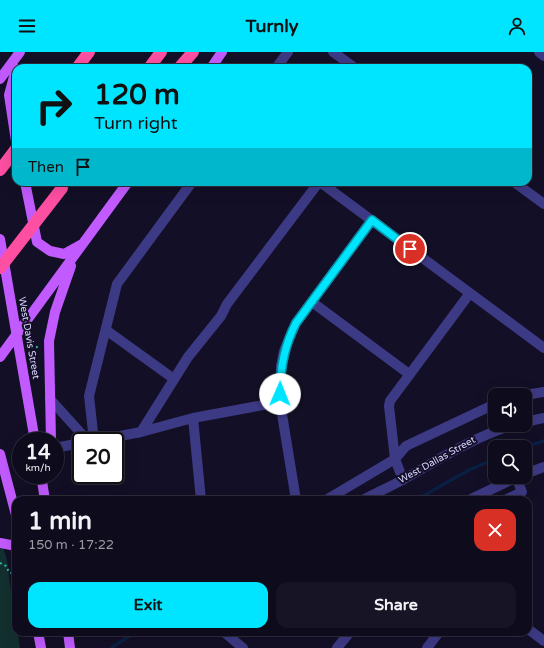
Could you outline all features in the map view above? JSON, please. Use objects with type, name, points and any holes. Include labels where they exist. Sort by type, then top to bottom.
[{"type":"highway","points":[[80,64],[89,52]]},
{"type":"highway","points":[[152,64],[161,52]]},
{"type":"highway","points":[[182,64],[193,52]]},
{"type":"highway","points":[[0,170],[12,154]]},
{"type":"highway","points":[[0,268],[63,186]]},
{"type":"main road","points":[[17,64],[20,52]]},
{"type":"main road","points":[[0,79],[20,52]]},
{"type":"main road","points":[[214,64],[222,52]]},
{"type":"main road","points":[[12,83],[9,95],[12,115]]},
{"type":"main road","points":[[26,186],[38,242],[50,251],[64,254],[85,242]]},
{"type":"main road","points":[[0,357],[125,186]]},
{"type":"main road","name":"West Davis Street","points":[[0,239],[33,432]]},
{"type":"main road","points":[[51,432],[49,341],[55,312],[74,257]]},
{"type":"main road","points":[[0,454],[12,500]]},
{"type":"main road","points":[[43,484],[45,496]]},
{"type":"main road","points":[[45,496],[46,484]]},
{"type":"main road","points":[[0,543],[12,545]]},
{"type":"main road","points":[[39,636],[41,648]]},
{"type":"main road","points":[[68,636],[70,648]]},
{"type":"street","points":[[279,64],[288,52]]},
{"type":"street","points":[[333,52],[350,64]]},
{"type":"street","points":[[539,52],[544,56]]},
{"type":"street","points":[[189,186],[117,284],[89,396],[94,441],[141,432],[193,418],[280,402]]},
{"type":"street","points":[[141,432],[188,357],[221,316],[227,304],[317,186]]},
{"type":"street","points":[[325,186],[544,348]]},
{"type":"street","points":[[519,186],[544,204]]},
{"type":"street","points":[[295,496],[280,402],[281,366],[287,342],[296,323],[372,220]]},
{"type":"street","points":[[403,480],[395,459],[389,406],[390,401],[470,293]]},
{"type":"street","points":[[312,302],[409,374]]},
{"type":"street","points":[[106,330],[174,379]]},
{"type":"street","points":[[532,394],[544,392]]},
{"type":"street","points":[[50,399],[80,432]]},
{"type":"street","points":[[333,496],[395,459],[406,446],[488,407]]},
{"type":"street","points":[[193,418],[201,496]]},
{"type":"street","points":[[532,421],[544,418]]},
{"type":"street","name":"West Dallas Street","points":[[370,496],[403,480],[448,452],[488,432]]},
{"type":"street","points":[[532,471],[544,467]]},
{"type":"street","points":[[477,496],[502,484]]},
{"type":"street","points":[[514,496],[522,492],[519,484]]},
{"type":"street","points":[[532,632],[544,641]]},
{"type":"street","points":[[229,636],[243,648]]},
{"type":"street","points":[[337,648],[347,636]]},
{"type":"street","points":[[427,648],[436,636]]},
{"type":"path","points":[[0,563],[6,566],[9,572],[12,574]]},
{"type":"green space","points":[[0,538],[7,560],[12,600],[12,636],[18,636],[20,648],[0,648]]},
{"type":"waterway","points":[[532,445],[544,441]]},
{"type":"waterway","points":[[423,496],[469,470],[488,462]]},
{"type":"waterway","points":[[111,648],[130,636]]},
{"type":"route","points":[[280,394],[281,366],[284,351],[291,332],[296,323],[372,220],[410,249]]}]
